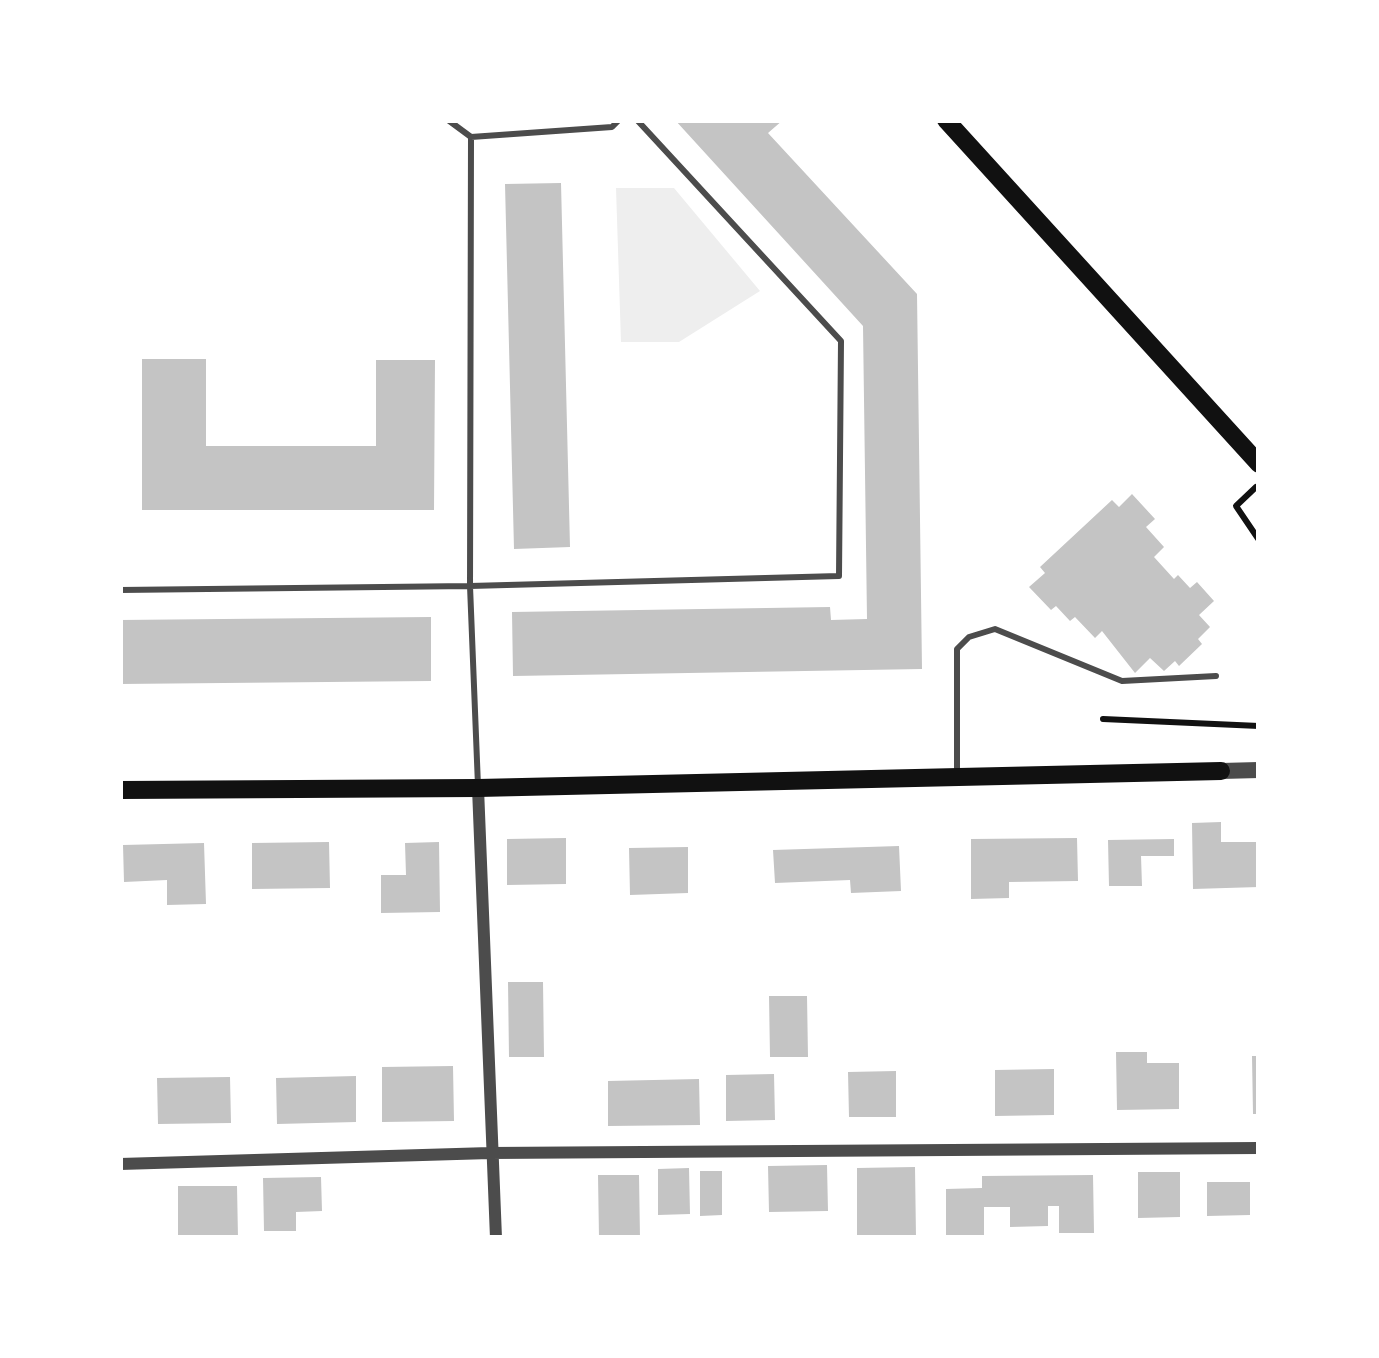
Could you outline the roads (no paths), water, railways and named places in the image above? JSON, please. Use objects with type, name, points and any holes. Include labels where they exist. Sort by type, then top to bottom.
[{"type":"main road","points":[[946,120],[1259,464]]},
{"type":"main road","points":[[120,790],[478,788],[1221,771]]},
{"type":"street","points":[[1221,771],[1259,770]]},
{"type":"street","points":[[478,788],[496,1238]]},
{"type":"street","points":[[120,1164],[490,1153],[1259,1148]]},
{"type":"lane","points":[[448,120],[471,137],[612,127],[619,120]]},
{"type":"lane","points":[[120,590],[839,576],[841,341],[637,120]]},
{"type":"lane","points":[[471,137],[470,586],[478,788]]},
{"type":"lane","points":[[957,777],[957,649],[969,638],[995,629],[1122,681],[1216,676]]}]
